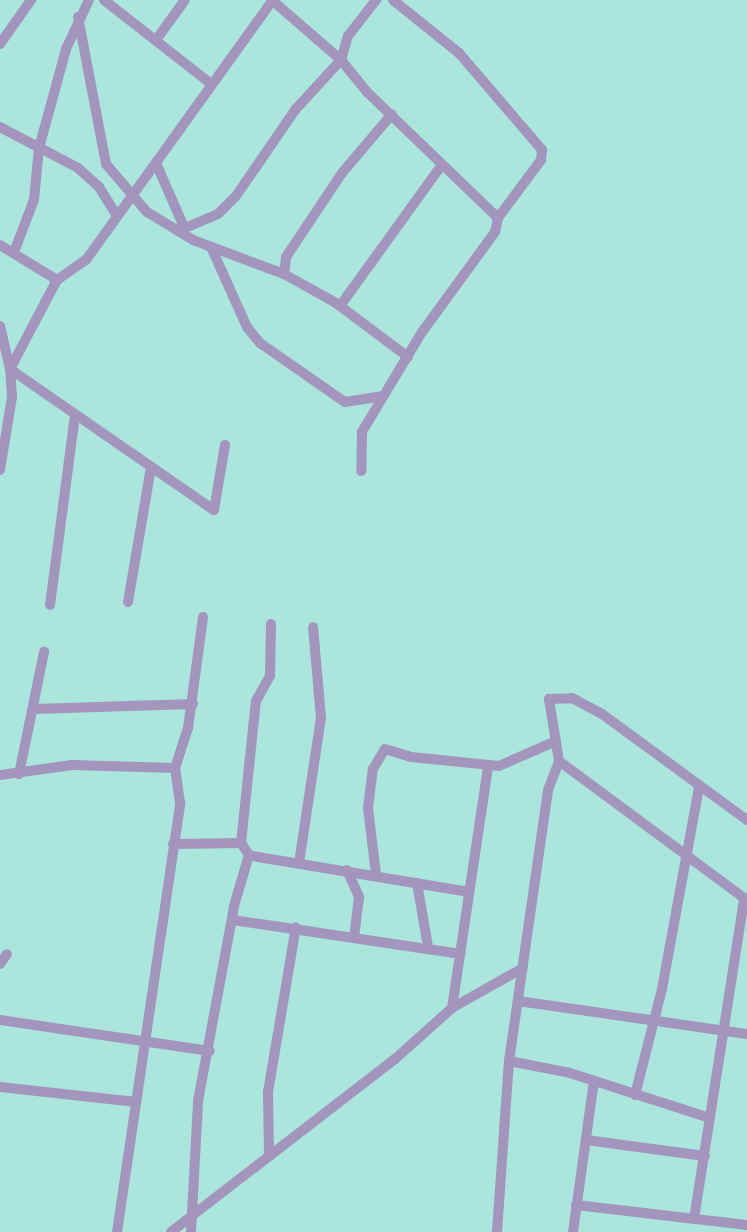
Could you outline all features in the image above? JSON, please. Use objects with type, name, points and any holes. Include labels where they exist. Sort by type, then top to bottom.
[{"type":"street","points":[[0,44],[31,0]]},
{"type":"street","points":[[14,252],[34,200],[39,148],[78,17],[89,0]]},
{"type":"street","points":[[156,40],[185,0]]},
{"type":"street","points":[[10,369],[57,280],[86,260],[273,0],[341,60],[441,166],[498,218]]},
{"type":"street","points":[[181,229],[224,210],[295,110],[341,60],[348,36],[376,0]]},
{"type":"street","points":[[361,471],[362,432],[382,396],[495,232],[498,218],[541,160],[542,150],[459,53],[393,0]]},
{"type":"street","points":[[107,1],[211,84]]},
{"type":"street","points":[[78,17],[106,164],[133,197],[211,247],[284,274],[340,306],[408,357]]},
{"type":"street","points":[[284,274],[286,257],[342,173],[392,114]]},
{"type":"street","points":[[0,127],[78,168],[99,187],[117,216]]},
{"type":"street","points":[[156,163],[181,229]]},
{"type":"street","points":[[340,306],[441,166]]},
{"type":"street","points":[[0,245],[57,280]]},
{"type":"street","points":[[211,247],[247,327],[260,343],[345,402],[382,396]]},
{"type":"street","points":[[0,326],[10,369],[12,397],[0,470]]},
{"type":"street","points":[[10,369],[214,510],[225,445]]},
{"type":"street","points":[[50,605],[75,416]]},
{"type":"street","points":[[128,602],[151,467]]},
{"type":"street","points":[[117,1232],[180,803],[175,768],[193,704],[203,617]]},
{"type":"street","points":[[271,624],[270,676],[256,701],[241,843],[249,855],[469,892]]},
{"type":"street","points":[[299,863],[321,726],[313,627]]},
{"type":"street","points":[[19,774],[44,652]]},
{"type":"street","points":[[497,1232],[509,1061],[548,790],[559,761],[549,699],[572,698],[602,714],[747,820]]},
{"type":"street","points":[[33,709],[193,704]]},
{"type":"street","points":[[376,874],[368,808],[373,769],[385,749],[499,766],[556,741]]},
{"type":"street","points":[[559,761],[745,899],[694,1219]]},
{"type":"street","points":[[0,775],[72,765],[175,768]]},
{"type":"street","points":[[452,1008],[488,766]]},
{"type":"street","points":[[635,1095],[656,1020],[699,787]]},
{"type":"street","points":[[173,844],[241,843]]},
{"type":"street","points":[[191,1232],[195,1124],[233,920],[249,855]]},
{"type":"street","points":[[347,870],[359,897],[354,935]]},
{"type":"street","points":[[417,883],[428,947]]},
{"type":"street","points":[[233,920],[354,935],[460,954]]},
{"type":"street","points":[[269,1155],[268,1092],[296,927]]},
{"type":"street","points":[[171,1232],[192,1219],[269,1155],[395,1059],[452,1008],[523,968]]},
{"type":"street","points":[[518,1001],[747,1034]]},
{"type":"street","points":[[0,1020],[210,1051]]},
{"type":"street","points":[[509,1061],[594,1080],[710,1118]]},
{"type":"street","points":[[573,1232],[594,1080]]},
{"type":"street","points":[[0,1087],[136,1102]]},
{"type":"street","points":[[586,1140],[705,1156]]},
{"type":"street","points":[[576,1205],[747,1225]]}]
